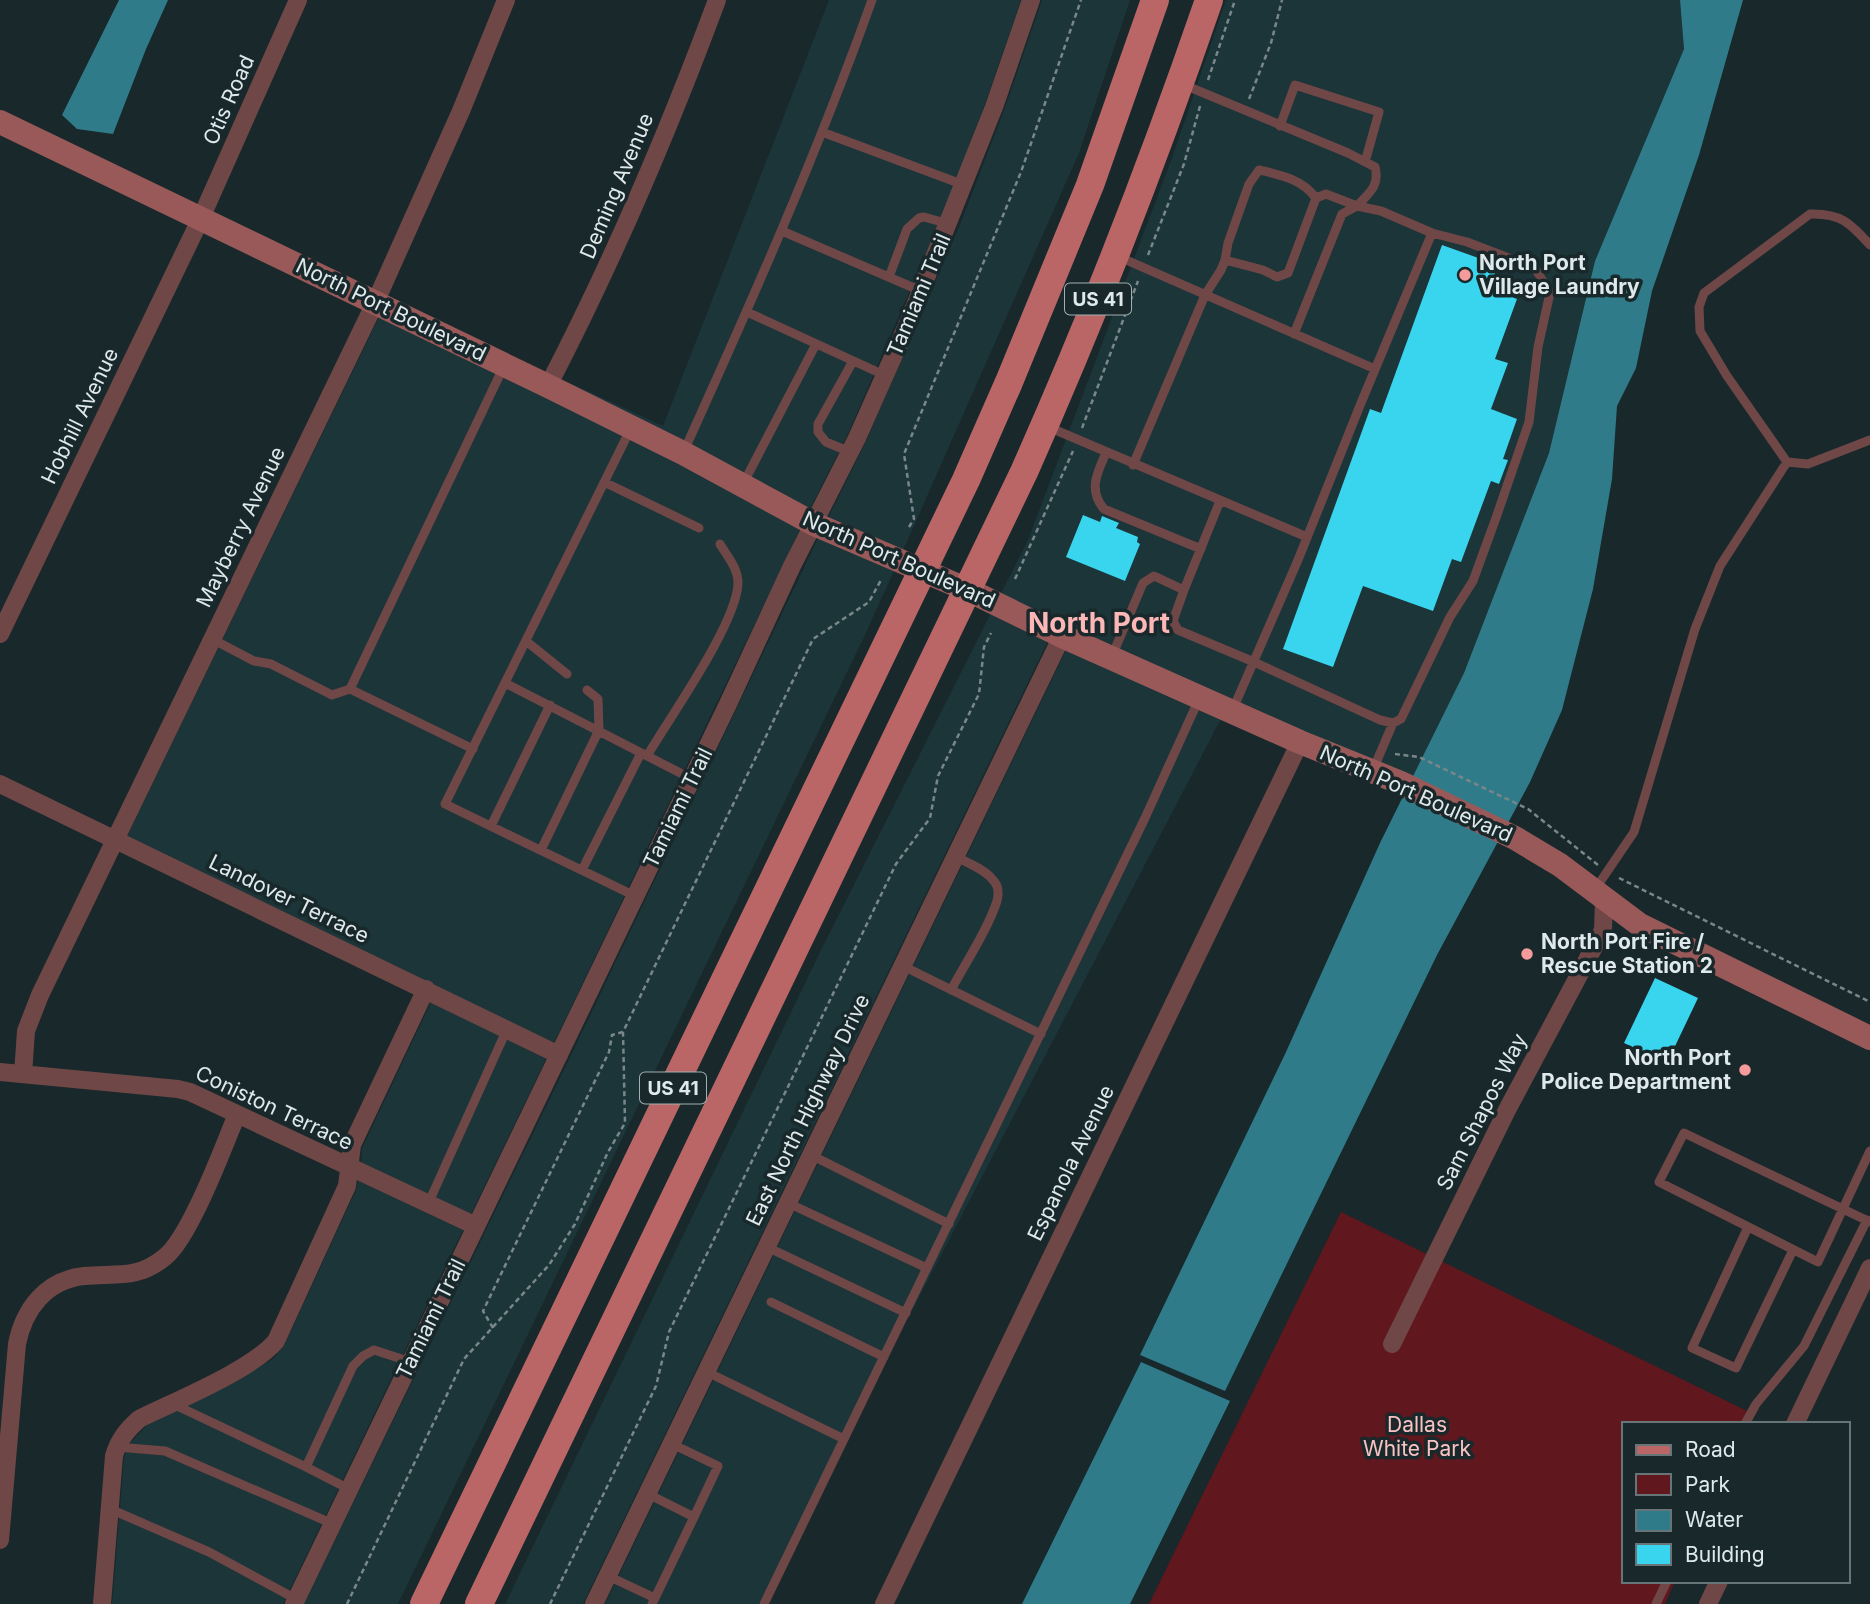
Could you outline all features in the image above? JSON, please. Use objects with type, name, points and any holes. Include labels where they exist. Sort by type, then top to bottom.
[{"type":"main road","name":"US 41","points":[[424,1604],[976,455],[1052,281],[1090,185],[1155,0]]},
{"type":"main road","name":"US 41","points":[[479,1604],[1045,426],[1116,255],[1192,88],[1209,0]]},
{"type":"street","name":"Otis Road","points":[[201,218],[298,0]]},
{"type":"street","name":"Mayberry Avenue","points":[[23,1074],[28,1023],[114,840],[376,303],[461,111],[506,0]]},
{"type":"street","name":"Deming Avenue","points":[[548,386],[589,308],[623,233],[717,0]]},
{"type":"street","name":"Tamiami Trail","points":[[295,1601],[850,452],[949,224],[1031,0]]},
{"type":"street","name":"North Port Boulevard","points":[[0,122],[548,386],[683,453],[814,524],[968,590],[1062,636],[1300,742],[1377,760],[1401,783],[1515,838],[1601,887],[1640,925],[1870,1038]]},
{"type":"street","name":"Hobhill Avenue","points":[[0,634],[201,218]]},
{"type":"street","name":"East North Highway Drive","points":[[594,1604],[1062,636]]},
{"type":"street","name":"Espanola Avenue","points":[[884,1604],[1300,742]]},
{"type":"street","name":"Landover Terrace","points":[[0,784],[558,1055]]},
{"type":"street","name":"Sam Shapos Way","points":[[1392,1344],[1507,1110],[1603,930],[1601,887]]},
{"type":"street","points":[[102,1604],[117,1447],[126,1431],[139,1419],[240,1368],[266,1352],[276,1341],[347,1186],[352,1145],[426,989]]},
{"type":"street","name":"Coniston Terrace","points":[[0,1072],[178,1089],[476,1226]]},
{"type":"street","points":[[0,1540],[17,1344],[20,1327],[28,1311],[37,1300],[59,1283],[84,1276],[124,1276],[140,1272],[167,1256],[185,1232],[237,1114]]},
{"type":"street","points":[[1796,1422],[1870,1268]]},
{"type":"street","points":[[1708,1604],[1718,1583]]},
{"type":"lane","points":[[683,453],[782,231],[872,0]]},
{"type":"lane","points":[[1280,126],[1295,85],[1379,112],[1365,162]]},
{"type":"lane","points":[[1192,88],[1376,167],[1378,177],[1375,188],[1357,205],[1342,214],[1294,334]]},
{"type":"lane","points":[[822,132],[964,185]]},
{"type":"lane","points":[[1133,465],[1205,295],[1226,260],[1228,243],[1241,207],[1259,170],[1288,177],[1309,188],[1316,198]]},
{"type":"lane","points":[[1220,501],[1173,621],[1178,631],[1254,662],[1380,720],[1392,723],[1401,719],[1450,617],[1474,581],[1529,422],[1538,347],[1550,293],[1535,268],[1467,242],[1432,233],[1381,211],[1326,194],[1316,198],[1288,273],[1277,277],[1263,270],[1226,260]]},
{"type":"lane","points":[[1870,246],[1852,225],[1830,213],[1810,214],[1704,293],[1699,307],[1700,331],[1727,376],[1787,462],[1808,464],[1870,440]]},
{"type":"lane","points":[[889,277],[907,229],[912,223],[924,217],[949,224]]},
{"type":"lane","points":[[782,231],[921,291]]},
{"type":"lane","points":[[1232,712],[1432,233]]},
{"type":"lane","points":[[1116,255],[1375,369]]},
{"type":"lane","points":[[747,312],[884,375]]},
{"type":"lane","points":[[742,485],[816,344]]},
{"type":"lane","points":[[850,452],[826,442],[818,432],[818,424],[853,361]]},
{"type":"lane","points":[[351,689],[504,365]]},
{"type":"lane","points":[[1045,426],[1307,537]]},
{"type":"lane","points":[[631,427],[445,804],[635,896]]},
{"type":"lane","points":[[1106,453],[1094,484],[1097,498],[1104,509],[1201,549]]},
{"type":"lane","points":[[1601,887],[1634,832],[1709,590],[1720,566],[1787,462]]},
{"type":"lane","points":[[604,482],[699,528]]},
{"type":"lane","points":[[582,870],[644,754],[712,649],[736,599],[736,569],[720,544]]},
{"type":"lane","points":[[1112,658],[1143,583],[1154,576],[1184,590]]},
{"type":"lane","points":[[212,639],[254,661],[271,664],[332,695],[351,689],[473,749]]},
{"type":"lane","points":[[526,641],[567,674]]},
{"type":"lane","points":[[505,683],[692,779]]},
{"type":"lane","points":[[541,850],[598,730],[598,699],[587,690]]},
{"type":"lane","points":[[764,1604],[1145,818],[1200,697]]},
{"type":"lane","points":[[491,826],[550,705]]},
{"type":"lane","points":[[1377,760],[1392,723]]},
{"type":"lane","points":[[951,990],[988,920],[999,891],[995,881],[955,856]]},
{"type":"lane","points":[[903,966],[1041,1034]]},
{"type":"lane","points":[[428,1204],[507,1029]]},
{"type":"lane","points":[[1746,1422],[1756,1404],[1804,1346],[1869,1221],[1842,1208],[1685,1133],[1659,1182],[1818,1262],[1842,1208],[1870,1151]]},
{"type":"lane","points":[[811,1155],[949,1224]]},
{"type":"lane","points":[[788,1203],[928,1268]]},
{"type":"lane","points":[[1748,1227],[1692,1348],[1736,1368],[1793,1250]]},
{"type":"lane","points":[[767,1247],[906,1313]]},
{"type":"lane","points":[[771,1302],[884,1357]]},
{"type":"lane","points":[[306,1467],[353,1366],[374,1350],[411,1362]]},
{"type":"lane","points":[[707,1372],[844,1439]]},
{"type":"lane","points":[[171,1403],[349,1489]]},
{"type":"lane","points":[[608,1576],[653,1601],[694,1517],[718,1466],[672,1444]]},
{"type":"lane","points":[[117,1447],[165,1451],[333,1524]]},
{"type":"lane","points":[[648,1494],[694,1517]]},
{"type":"lane","points":[[110,1509],[209,1552],[295,1601]]},
{"type":"lane","points":[[1656,1604],[1666,1583]]},
{"type":"path","points":[[909,527],[914,519],[904,454],[1021,172],[1081,0]]},
{"type":"path","points":[[1015,579],[1078,440],[1094,392],[1184,164],[1192,88],[1235,0]]},
{"type":"path","points":[[1244,111],[1271,43],[1282,0]]},
{"type":"path","points":[[347,1604],[464,1359],[549,1265],[569,1234],[608,1152],[625,1123],[622,1032],[813,639],[869,602],[881,580]]},
{"type":"path","points":[[550,1604],[656,1386],[669,1332],[896,864],[930,818],[938,776],[979,694],[984,646],[991,633]]},
{"type":"path","points":[[1377,760],[1390,753],[1419,757],[1528,809],[1601,887],[1870,1002]]},
{"type":"path","points":[[493,1328],[483,1311],[609,1052],[612,1035],[622,1032]]},
{"type":"shaded area","points":[[829,0],[1021,0],[942,216],[848,434],[809,511],[562,379],[663,426]]},
{"type":"shaded area","points":[[1042,0],[1130,0],[1079,153],[902,553],[827,520],[866,441],[961,222]]},
{"type":"shaded area","points":[[1226,0],[1680,0],[1684,49],[1595,261],[1549,453],[1464,673],[1413,777],[1304,734],[1000,595],[1028,540],[1173,155]]},
{"type":"shaded area","points":[[380,315],[543,393],[801,527],[554,1043],[127,836]]},
{"type":"shaded area","points":[[819,536],[895,569],[398,1604],[304,1604],[572,1053]]},
{"type":"shaded area","points":[[992,611],[1049,639],[583,1604],[505,1604],[822,948]]},
{"type":"shaded area","points":[[1067,648],[1222,717],[759,1604],[605,1604]]},
{"type":"shaded area","points":[[431,1002],[546,1059],[471,1214],[361,1162],[362,1148]]},
{"type":"shaded area","points":[[358,1181],[463,1230],[283,1604],[112,1604],[124,1458],[128,1445],[146,1426],[245,1376],[274,1358],[285,1344]]},
{"type":"green space","name":"Dallas White Park","points":[[1341,1212],[1753,1414],[1750,1422],[1622,1422],[1622,1583],[1674,1583],[1665,1604],[1149,1604]]},
{"type":"water","points":[[119,0],[168,0],[113,134],[77,129],[62,115]]},
{"type":"water","points":[[1680,0],[1743,0],[1699,155],[1652,291],[1636,368],[1617,406],[1612,479],[1593,589],[1562,710],[1530,782],[1437,955],[1225,1391],[1140,1355],[1286,1052],[1380,843],[1464,673],[1549,453],[1595,261],[1684,49]]},
{"type":"water","points":[[1141,1362],[1230,1401],[1130,1604],[1022,1604]]},
{"type":"building","points":[[1442,245],[1498,265],[1492,281],[1501,285],[1498,292],[1517,299],[1495,359],[1508,363],[1491,409],[1517,419],[1503,459],[1508,460],[1499,484],[1491,481],[1461,562],[1452,559],[1433,611],[1363,586],[1333,667],[1283,649],[1370,409],[1381,413]]},
{"type":"building","points":[[1083,515],[1100,522],[1102,516],[1119,523],[1116,528],[1138,537],[1137,542],[1140,544],[1125,581],[1066,557]]},
{"type":"building","points":[[1655,978],[1698,998],[1667,1063],[1624,1043]]},
{"type":"place","name":"North Port Village Laundry","points":[[1465,275]]},
{"type":"place","name":"North Port Fire / Rescue Station 2","points":[[1527,954]]},
{"type":"place","name":"North Port Police Department","points":[[1745,1070]]},
{"type":"district","name":"North Port","points":[[1099,623]]}]
